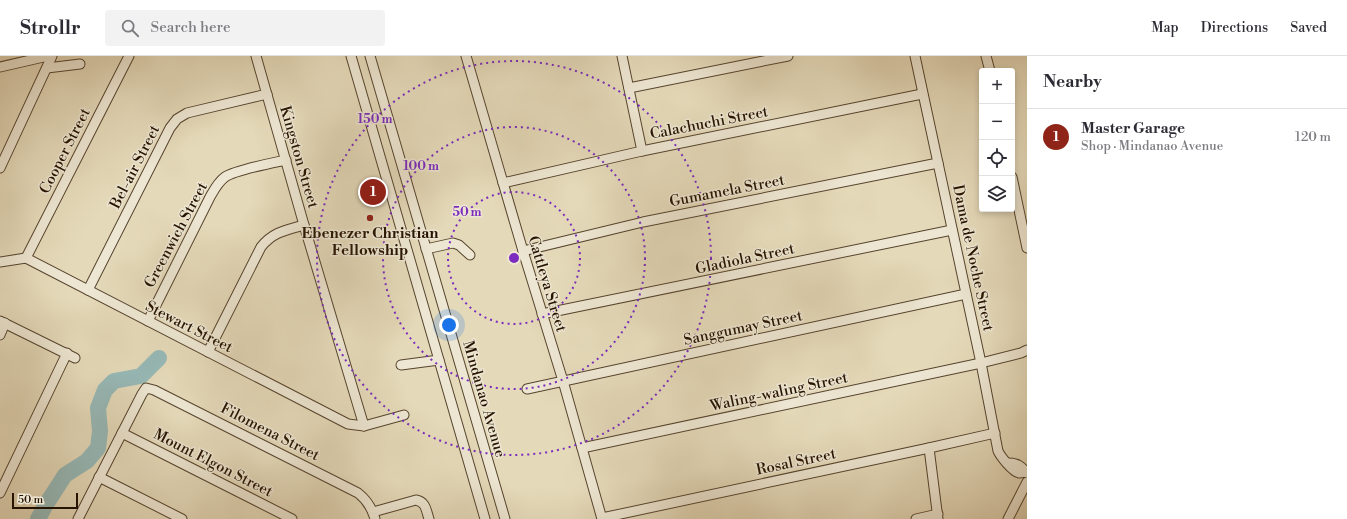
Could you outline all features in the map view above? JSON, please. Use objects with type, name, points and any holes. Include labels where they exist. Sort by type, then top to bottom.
[{"type":"street","points":[[0,67],[48,56]]},
{"type":"street","points":[[0,168],[52,56]]},
{"type":"street","name":"Cooper Street","points":[[26,258],[129,56]]},
{"type":"street","name":"Kingston Street","points":[[256,56],[304,225],[364,426]]},
{"type":"street","points":[[351,56],[485,519]]},
{"type":"street","name":"Mindanao Avenue","points":[[370,56],[505,519]]},
{"type":"street","name":"Cattleya Street","points":[[466,56],[522,251],[563,381],[602,518]]},
{"type":"street","points":[[622,56],[630,88],[642,151]]},
{"type":"street","points":[[630,88],[788,56]]},
{"type":"street","name":"Dama de Noche Street","points":[[915,56],[1000,455],[1012,469],[1017,468],[1019,473],[1027,473]]},
{"type":"street","points":[[986,56],[989,68]]},
{"type":"street","points":[[47,68],[80,64]]},
{"type":"street","name":"Bel-air Street","points":[[88,290],[170,128],[177,120],[187,113],[267,94]]},
{"type":"street","name":"Calachuchi Street","points":[[503,183],[642,151],[922,94]]},
{"type":"street","name":"Greenwich Street","points":[[148,321],[206,204],[218,185],[225,177],[235,173],[286,160]]},
{"type":"street","name":"Gumamela Street","points":[[522,251],[644,222],[938,163]]},
{"type":"street","points":[[1015,191],[1027,248]]},
{"type":"street","points":[[208,352],[261,247],[268,239],[277,233],[304,225]]},
{"type":"street","name":"Gladiola Street","points":[[542,314],[952,230]]},
{"type":"street","points":[[426,249],[453,243],[459,245],[470,255]]},
{"type":"street","points":[[0,262],[26,258]]},
{"type":"street","name":"Stewart Street","points":[[26,258],[348,424],[364,426]]},
{"type":"street","name":"Sanggumay Street","points":[[526,389],[966,294]]},
{"type":"street","points":[[0,335],[3,322],[71,356],[0,493]]},
{"type":"street","name":"Waling-waling Street","points":[[582,448],[981,363],[1021,353],[1027,350]]},
{"type":"street","points":[[401,365],[439,360]]},
{"type":"street","name":"Filomena Street","points":[[122,433],[144,390],[146,388],[154,390],[358,493],[364,498],[374,515]]},
{"type":"street","points":[[364,426],[404,415]]},
{"type":"street","points":[[78,519],[122,433]]},
{"type":"street","name":"Mount Elgon Street","points":[[122,433],[292,519]]},
{"type":"street","name":"Rosal Street","points":[[602,518],[995,433]]},
{"type":"street","points":[[916,519],[938,516],[929,448]]},
{"type":"street","points":[[99,477],[182,519]]},
{"type":"street","points":[[1008,519],[1027,482]]},
{"type":"street","points":[[374,515],[416,500],[424,504],[429,519]]},
{"type":"waterway","points":[[38,519],[65,475],[87,461],[98,448],[100,431],[98,408],[105,390],[114,381],[141,376],[159,358]]},
{"type":"place","name":"Master Garage","points":[[373,192]]},
{"type":"place","name":"Ebenezer Christian Fellowship","points":[[370,218]]}]
